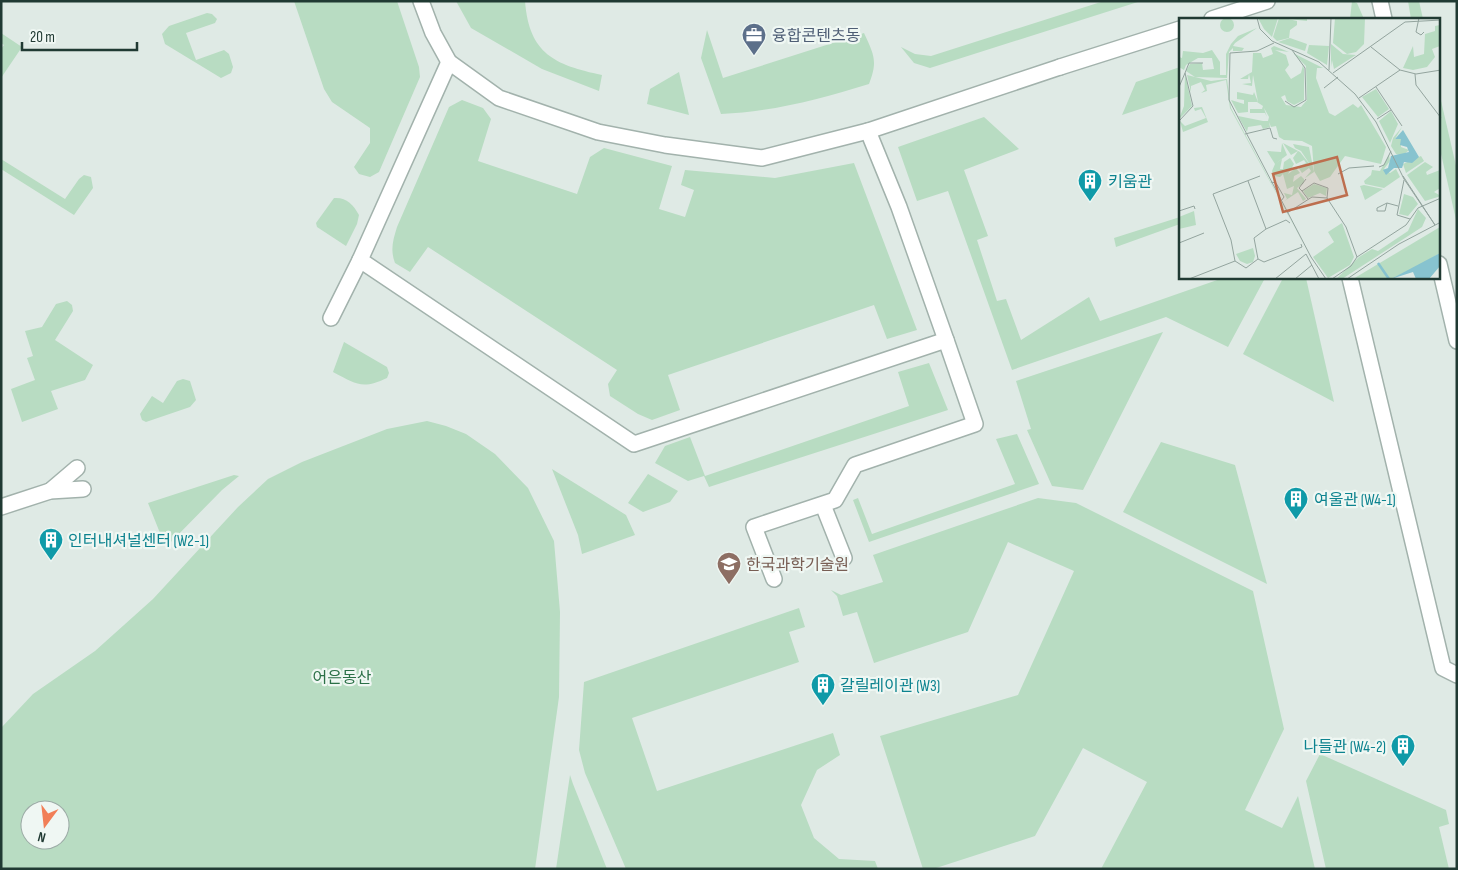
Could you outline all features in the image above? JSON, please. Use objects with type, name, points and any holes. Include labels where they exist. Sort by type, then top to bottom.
[{"type":"street","points":[[421,1],[433,33],[449,62],[499,98],[598,132],[665,145],[762,158],[868,131],[1179,29]]},
{"type":"street","points":[[1215,18],[1268,1]]},
{"type":"street","points":[[1380,1],[1384,18]]},
{"type":"street","points":[[331,318],[360,260],[449,62]]},
{"type":"street","points":[[774,579],[754,527],[836,500],[855,465],[975,424],[899,207],[868,131]]},
{"type":"street","points":[[360,260],[634,444],[946,340]]},
{"type":"street","points":[[1440,268],[1457,341]]},
{"type":"street","points":[[1350,279],[1443,668],[1457,675]]},
{"type":"street","points":[[50,491],[77,468]]},
{"type":"street","points":[[1,507],[50,491],[83,489]]},
{"type":"street","points":[[823,505],[844,558]]},
{"type":"green space","points":[[294,1],[397,1],[419,67],[420,77],[379,172],[370,177],[359,174],[354,167],[370,143],[370,128],[332,102],[324,89]]},
{"type":"green space","points":[[456,1],[525,1],[532,34],[539,45],[547,54],[558,61],[571,67],[602,75],[599,91],[542,69],[471,28]]},
{"type":"green space","points":[[1104,1],[1141,1],[930,68],[914,63],[901,47],[915,54],[931,56]]},
{"type":"green space","points":[[1352,1],[1357,3],[1364,18],[1350,18]]},
{"type":"green space","points":[[1408,1],[1419,1],[1423,18],[1411,18]]},
{"type":"green space","points":[[207,13],[212,14],[217,19],[215,23],[186,33],[196,60],[224,50],[229,54],[233,67],[231,73],[221,78],[165,44],[162,34],[169,26]]},
{"type":"green space","points":[[707,30],[723,78],[864,33],[874,58],[872,76],[869,84],[814,100],[759,111],[721,114],[701,58]]},
{"type":"green space","points":[[1,33],[22,47],[1,78],[1,49],[4,45],[1,43]]},
{"type":"green space","points":[[1179,67],[1179,96],[1122,115],[1136,82]]},
{"type":"green space","points":[[679,72],[689,115],[647,104],[650,89]]},
{"type":"green space","points":[[1440,96],[1457,170],[1457,224],[1440,149]]},
{"type":"green space","points":[[462,100],[483,108],[491,119],[478,161],[577,194],[590,157],[604,148],[672,166],[659,209],[685,217],[694,190],[681,185],[685,170],[775,178],[854,163],[917,330],[887,339],[874,305],[668,375],[680,410],[652,420],[638,414],[610,396],[608,384],[617,370],[428,247],[410,272],[395,263],[392,249],[397,227],[449,107]]},
{"type":"green space","points":[[984,117],[1019,149],[964,170],[988,236],[977,240],[997,301],[1006,299],[1021,340],[1089,297],[1100,321],[1220,279],[1264,279],[1228,347],[1166,317],[1012,370],[948,191],[917,201],[898,147]]},
{"type":"green space","points":[[1,159],[65,199],[84,175],[91,177],[93,188],[74,215],[1,169]]},
{"type":"green space","points":[[334,198],[349,202],[359,215],[357,224],[346,246],[317,227],[316,223]]},
{"type":"green space","points":[[1179,217],[1179,224],[1116,247],[1114,238]]},
{"type":"green space","points":[[1306,279],[1334,402],[1243,354],[1282,280]]},
{"type":"green space","points":[[67,301],[72,305],[73,311],[55,340],[93,365],[85,380],[51,391],[58,409],[22,422],[11,389],[35,380],[27,358],[33,356],[25,331],[42,327],[56,304]]},
{"type":"green space","points":[[1163,332],[1083,490],[1052,486],[1027,430],[1031,429],[1016,381]]},
{"type":"green space","points":[[344,342],[387,367],[389,373],[387,378],[365,385],[348,380],[333,372]]},
{"type":"green space","points":[[929,363],[948,410],[709,487],[704,476],[688,481],[655,463],[665,446],[690,437],[705,476],[909,406],[898,372]]},
{"type":"green space","points":[[183,379],[190,381],[196,400],[190,407],[146,422],[142,420],[140,414],[152,396],[163,403],[177,381]]},
{"type":"green space","name":"어은동산","points":[[427,421],[466,434],[495,454],[528,488],[554,541],[560,612],[559,697],[535,869],[1,869],[1,728],[33,694],[95,651],[153,599],[238,507],[268,479],[302,462],[387,429]]},
{"type":"green space","points":[[1017,434],[1039,484],[869,542],[853,500],[858,498],[872,534],[1015,484],[996,439]]},
{"type":"green space","points":[[1161,442],[1235,465],[1267,584],[1123,512]]},
{"type":"green space","points":[[552,469],[626,515],[635,535],[582,554],[578,535]]},
{"type":"green space","points":[[648,474],[678,491],[670,502],[643,512],[628,503]]},
{"type":"green space","points":[[234,475],[239,476],[222,490],[169,544],[164,543],[148,503]]},
{"type":"green space","points":[[1038,498],[1076,503],[1253,591],[1284,729],[1245,810],[1282,828],[1298,796],[1315,869],[1101,869],[1147,782],[1083,748],[1035,836],[933,869],[923,869],[880,736],[1018,695],[1074,571],[1008,542],[968,632],[874,663],[857,612],[843,616],[837,596],[831,590],[841,595],[883,582],[873,555]]},
{"type":"green space","points":[[799,608],[805,627],[789,632],[799,662],[632,718],[657,791],[833,733],[840,755],[817,770],[801,805],[814,838],[839,859],[875,861],[878,869],[626,869],[585,773],[579,750],[584,682]]},
{"type":"green space","points":[[1320,754],[1446,810],[1449,824],[1439,827],[1449,869],[1326,869],[1306,781]]},
{"type":"green space","points":[[570,775],[573,784],[607,869],[556,869]]},
{"type":"place","name":"융합콘텐츠동","points":[[754,56]]},
{"type":"place","name":"키움관","points":[[1090,202]]},
{"type":"place","name":"여울관 (W4-1)","points":[[1296,520]]},
{"type":"place","name":"인터내셔널센터 (W2-1)","points":[[51,561]]},
{"type":"place","name":"한국과학기술원","points":[[729,585]]},
{"type":"place","name":"갈릴레이관 (W3)","points":[[823,706]]},
{"type":"place","name":"나들관 (W4-2)","points":[[1403,767]]}]
